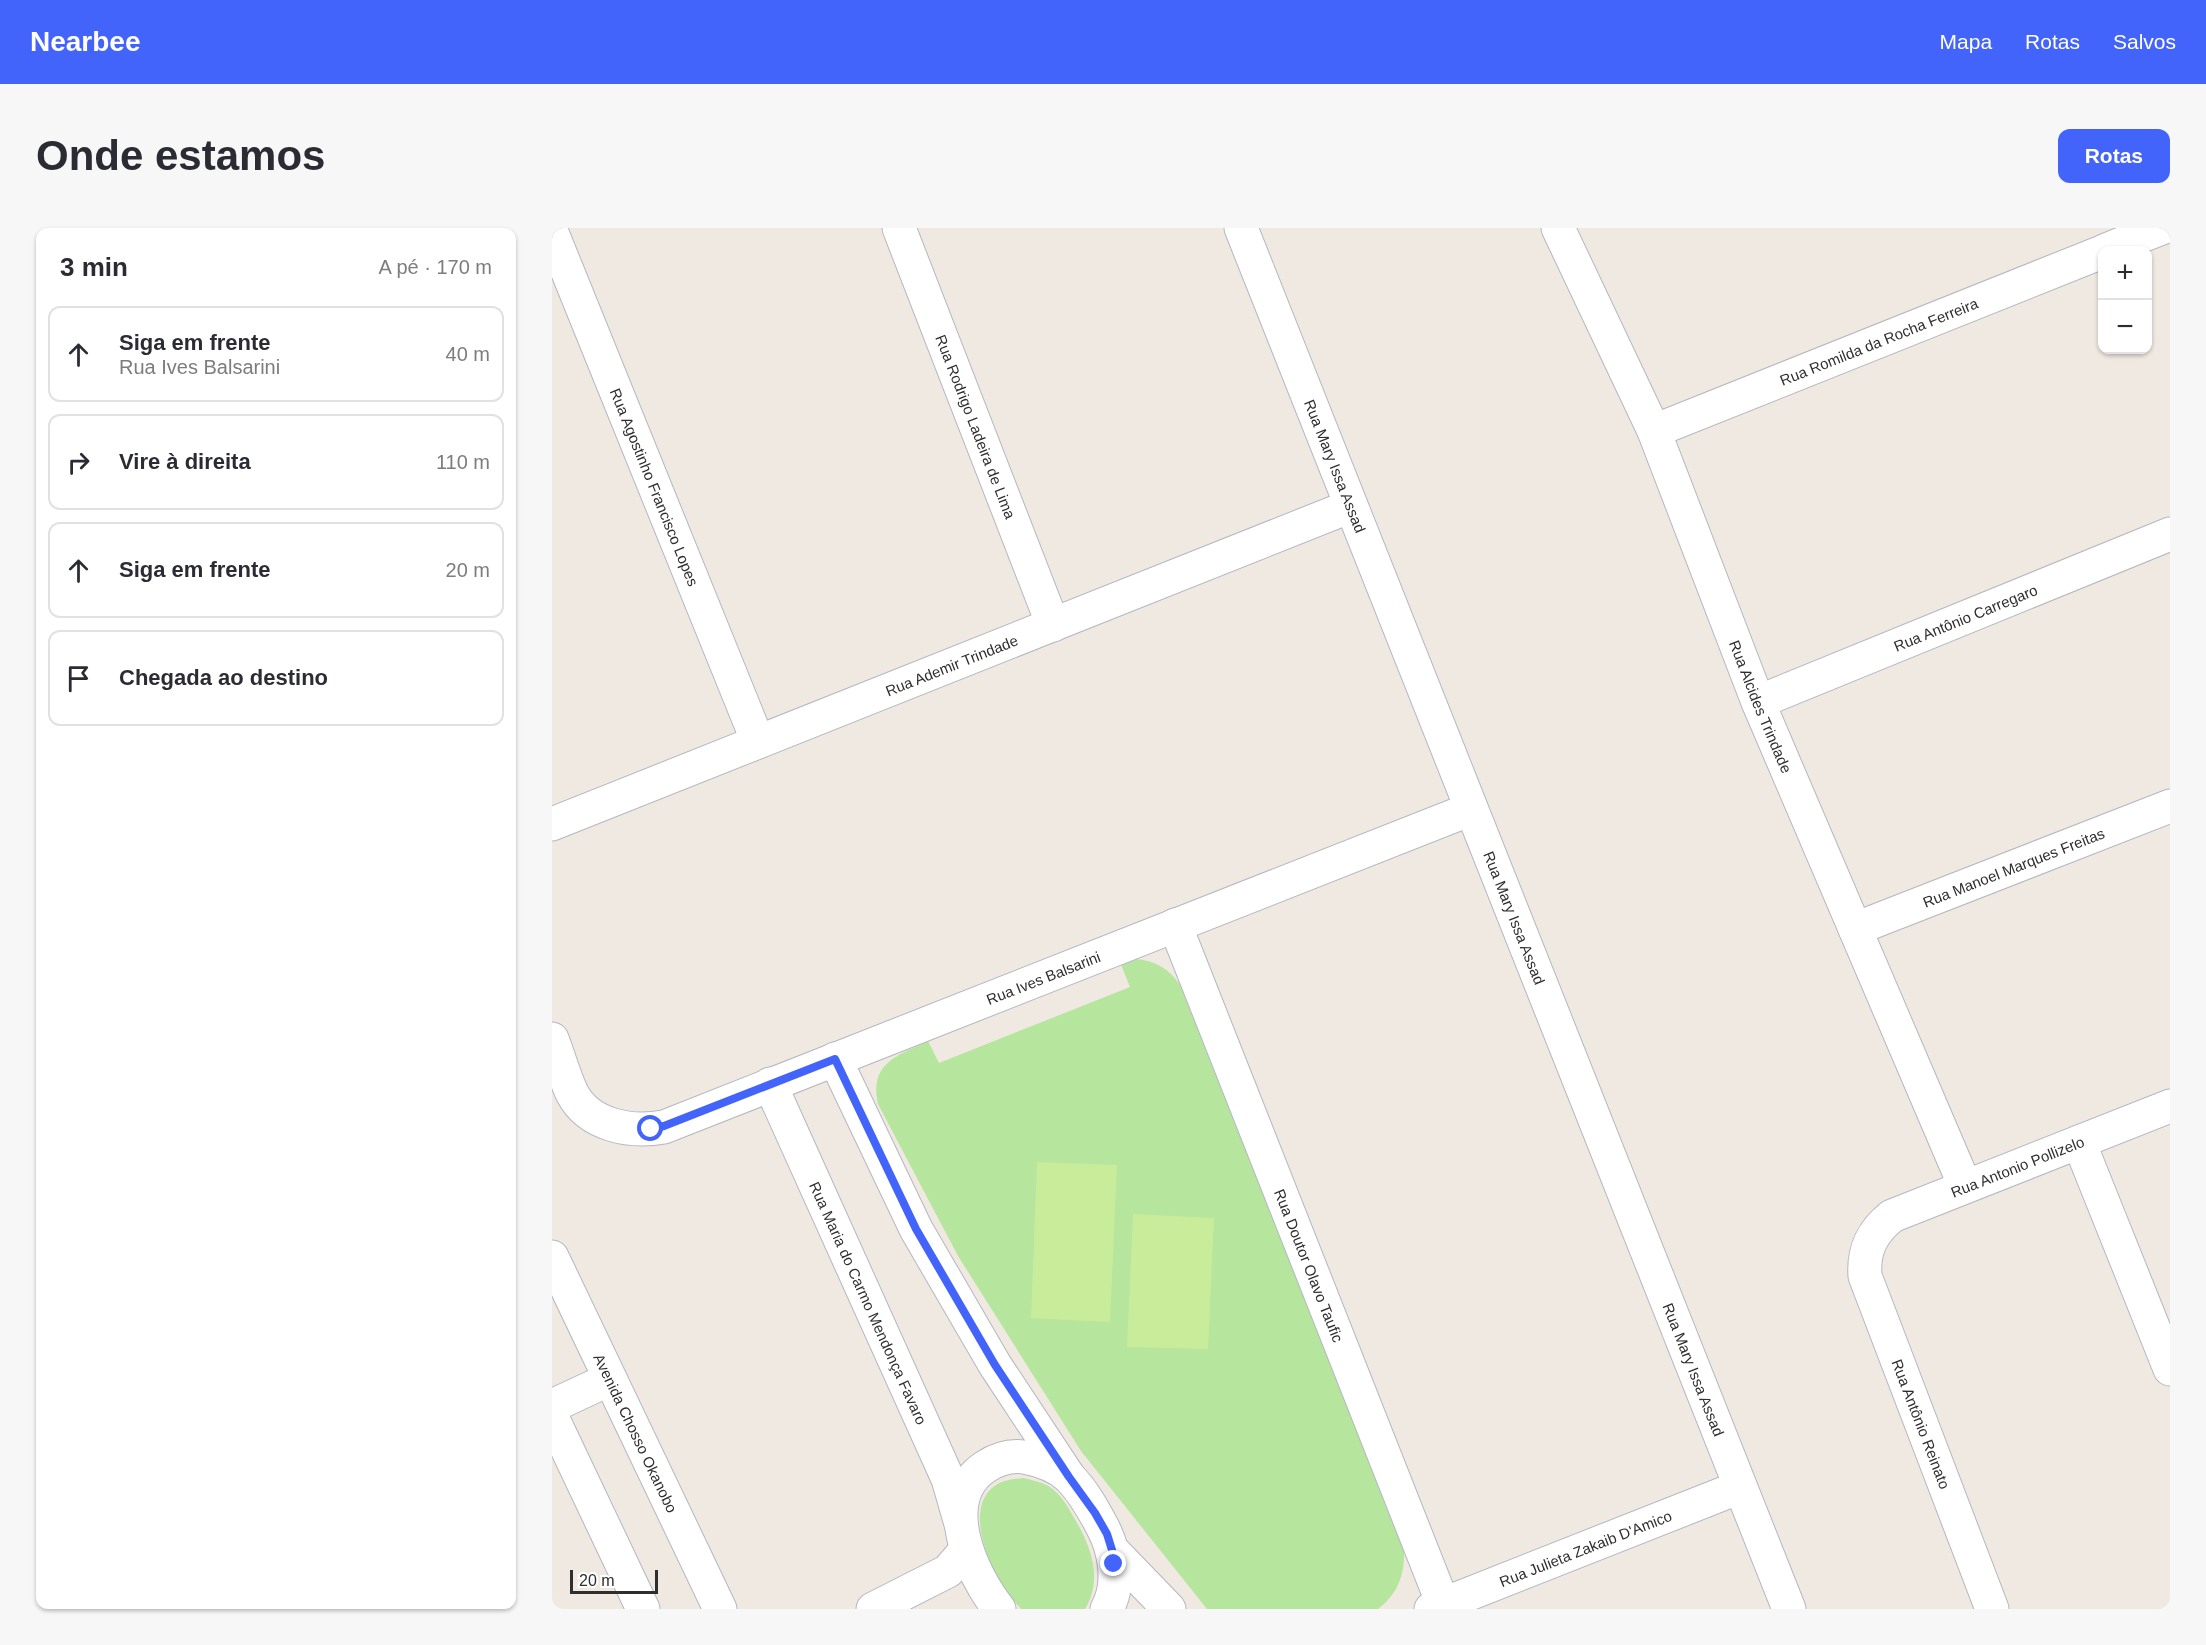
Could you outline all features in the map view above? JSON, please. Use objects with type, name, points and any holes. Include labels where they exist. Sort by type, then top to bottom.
[{"type":"street","name":"Rua Rodrigo Ladeira de Lima","points":[[898,228],[1053,625]]},
{"type":"street","name":"Rua Mary Issa Assad","points":[[1240,228],[1789,1609]]},
{"type":"street","name":"Rua Alcides Trindade","points":[[1558,228],[1654,431],[1758,702],[1965,1186]]},
{"type":"street","name":"Rua Romilda da Rocha Ferreira","points":[[2117,246],[2162,228]]},
{"type":"street","name":"Rua Agostinho Francisco Lopes","points":[[552,233],[758,742]]},
{"type":"street","name":"Rua Romilda da Rocha Ferreira","points":[[1654,431],[2098,253]]},
{"type":"street","name":"Rua Ademir Trindade","points":[[552,825],[1351,506]]},
{"type":"street","name":"Rua Antônio Carregaro","points":[[1758,702],[2170,534]]},
{"type":"street","name":"Rua Manoel Marques Freitas","points":[[1855,929],[2170,806]]},
{"type":"street","name":"Rua Ives Balsarini","points":[[552,1039],[573,1094],[590,1113],[612,1125],[638,1130],[664,1126],[1471,809]]},
{"type":"street","name":"Rua Doutor Olavo Taufic","points":[[1175,925],[1437,1607]]},
{"type":"street","points":[[835,1059],[916,1229],[995,1365],[1095,1513],[1112,1550],[1169,1609]]},
{"type":"street","name":"Rua Maria do Carmo Mendonça Favaro","points":[[770,1084],[948,1479],[976,1575],[999,1609]]},
{"type":"street","name":"Rua Antonio Pollizelo","points":[[1871,1239],[1880,1226],[1892,1216],[2170,1106]]},
{"type":"street","points":[[2079,1142],[2170,1369]]},
{"type":"street","name":"Rua Antônio Reinato","points":[[1871,1239],[1864,1263],[1864,1276],[1992,1609]]},
{"type":"street","name":"Avenida Chosso Okanobo","points":[[552,1257],[720,1609]]},
{"type":"street","points":[[552,1406],[610,1379]]},
{"type":"street","points":[[552,1418],[644,1609]]},
{"type":"street","points":[[873,1609],[948,1571],[964,1537],[962,1504],[967,1486],[974,1476],[994,1462],[1006,1457],[1033,1459],[1058,1469],[1069,1477]]},
{"type":"street","name":"Rua Julieta Zakaib D'Amico","points":[[1437,1607],[1740,1487]]},
{"type":"street","points":[[1107,1609],[1111,1602],[1114,1583],[1112,1550]]},
{"type":"green space","points":[[1135,959],[1161,966],[1180,985],[1404,1550],[1399,1583],[1391,1597],[1378,1609],[1207,1609],[1081,1451],[958,1256],[878,1104],[876,1090],[882,1070],[906,1051],[928,1041],[939,1063],[1130,987],[1120,962]]},
{"type":"green space","points":[[1037,1162],[1117,1165],[1110,1322],[1031,1318]]},
{"type":"green space","points":[[1133,1214],[1214,1218],[1208,1349],[1127,1347]]},
{"type":"green space","points":[[1023,1478],[1044,1484],[1057,1493],[1085,1538],[1092,1561],[1094,1585],[1085,1609],[1021,1609],[997,1576],[985,1549],[980,1519],[981,1506],[986,1494],[996,1485]]},
{"type":"route","points":[[651,1129],[664,1126],[835,1059],[916,1229],[995,1365],[1095,1513],[1107,1534],[1114,1564]]}]
